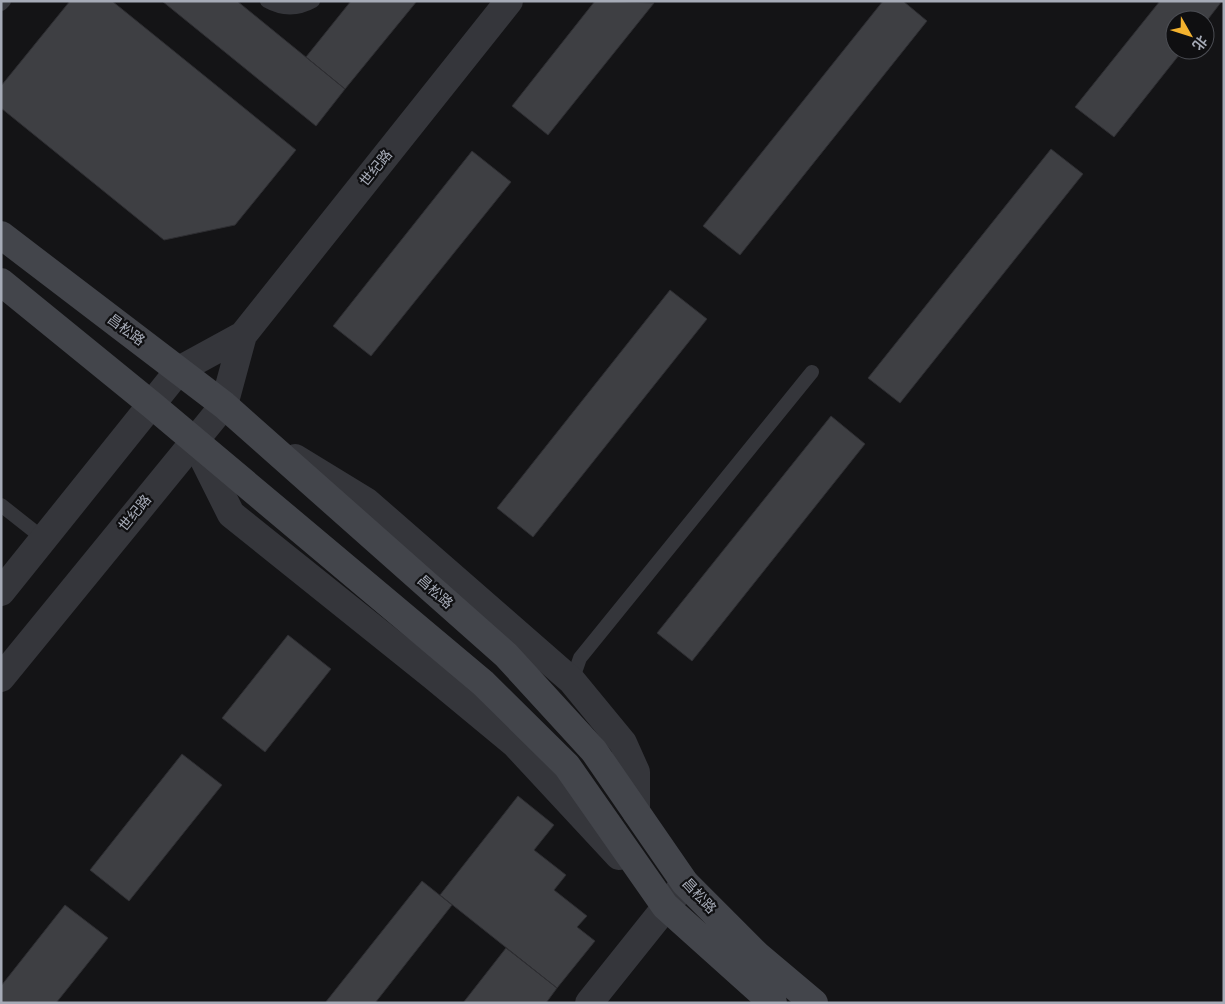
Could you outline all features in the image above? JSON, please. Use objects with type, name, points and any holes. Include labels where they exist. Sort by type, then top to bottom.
[{"type":"main road","name":"昌松路","points":[[1,235],[224,404],[506,655],[594,751],[685,883],[757,955],[814,1003]]},
{"type":"main road","name":"昌松路","points":[[1,282],[194,440],[497,697],[567,766],[665,906],[773,1003]]},
{"type":"street","name":"世纪路","points":[[1,592],[179,370],[243,334],[509,1]]},
{"type":"street","name":"世纪路","points":[[1,678],[224,404],[243,334]]},
{"type":"street","points":[[259,436],[367,502],[572,682],[623,742],[636,772],[636,812]]},
{"type":"street","points":[[589,1003],[685,883]]},
{"type":"lane","points":[[1,4],[4,1]]},
{"type":"lane","points":[[268,1],[285,8],[296,8],[313,1]]},
{"type":"lane","points":[[572,682],[580,658],[812,372]]},
{"type":"lane","points":[[1,505],[44,539]]},
{"type":"building","points":[[70,1],[112,1],[296,150],[235,225],[164,240],[1,108],[1,86]]},
{"type":"building","points":[[162,1],[237,1],[345,89],[316,126]]},
{"type":"building","points":[[351,1],[417,1],[345,89],[306,57]]},
{"type":"building","points":[[595,1],[654,3],[548,135],[512,106]]},
{"type":"building","points":[[883,1],[903,1],[927,21],[740,255],[703,226]]},
{"type":"building","points":[[1160,1],[1222,1],[1215,10],[1165,10],[1165,60],[1175,60],[1114,137],[1075,107]]},
{"type":"building","points":[[1051,149],[1083,174],[900,403],[868,378]]},
{"type":"building","points":[[472,151],[511,182],[371,356],[333,326]]},
{"type":"building","points":[[670,290],[707,319],[533,537],[497,508]]},
{"type":"building","points":[[831,416],[865,444],[692,661],[657,633]]},
{"type":"building","points":[[288,635],[331,669],[265,752],[222,718]]},
{"type":"building","points":[[182,754],[222,785],[129,901],[90,870]]},
{"type":"building","points":[[518,796],[554,825],[534,850],[566,875],[554,890],[587,916],[577,927],[595,941],[557,988],[440,895]]},
{"type":"building","points":[[422,881],[452,905],[375,1003],[325,1003]]},
{"type":"building","points":[[65,905],[108,938],[56,1003],[1,1003],[1,986]]},
{"type":"building","points":[[506,948],[557,988],[546,1003],[463,1003]]}]
